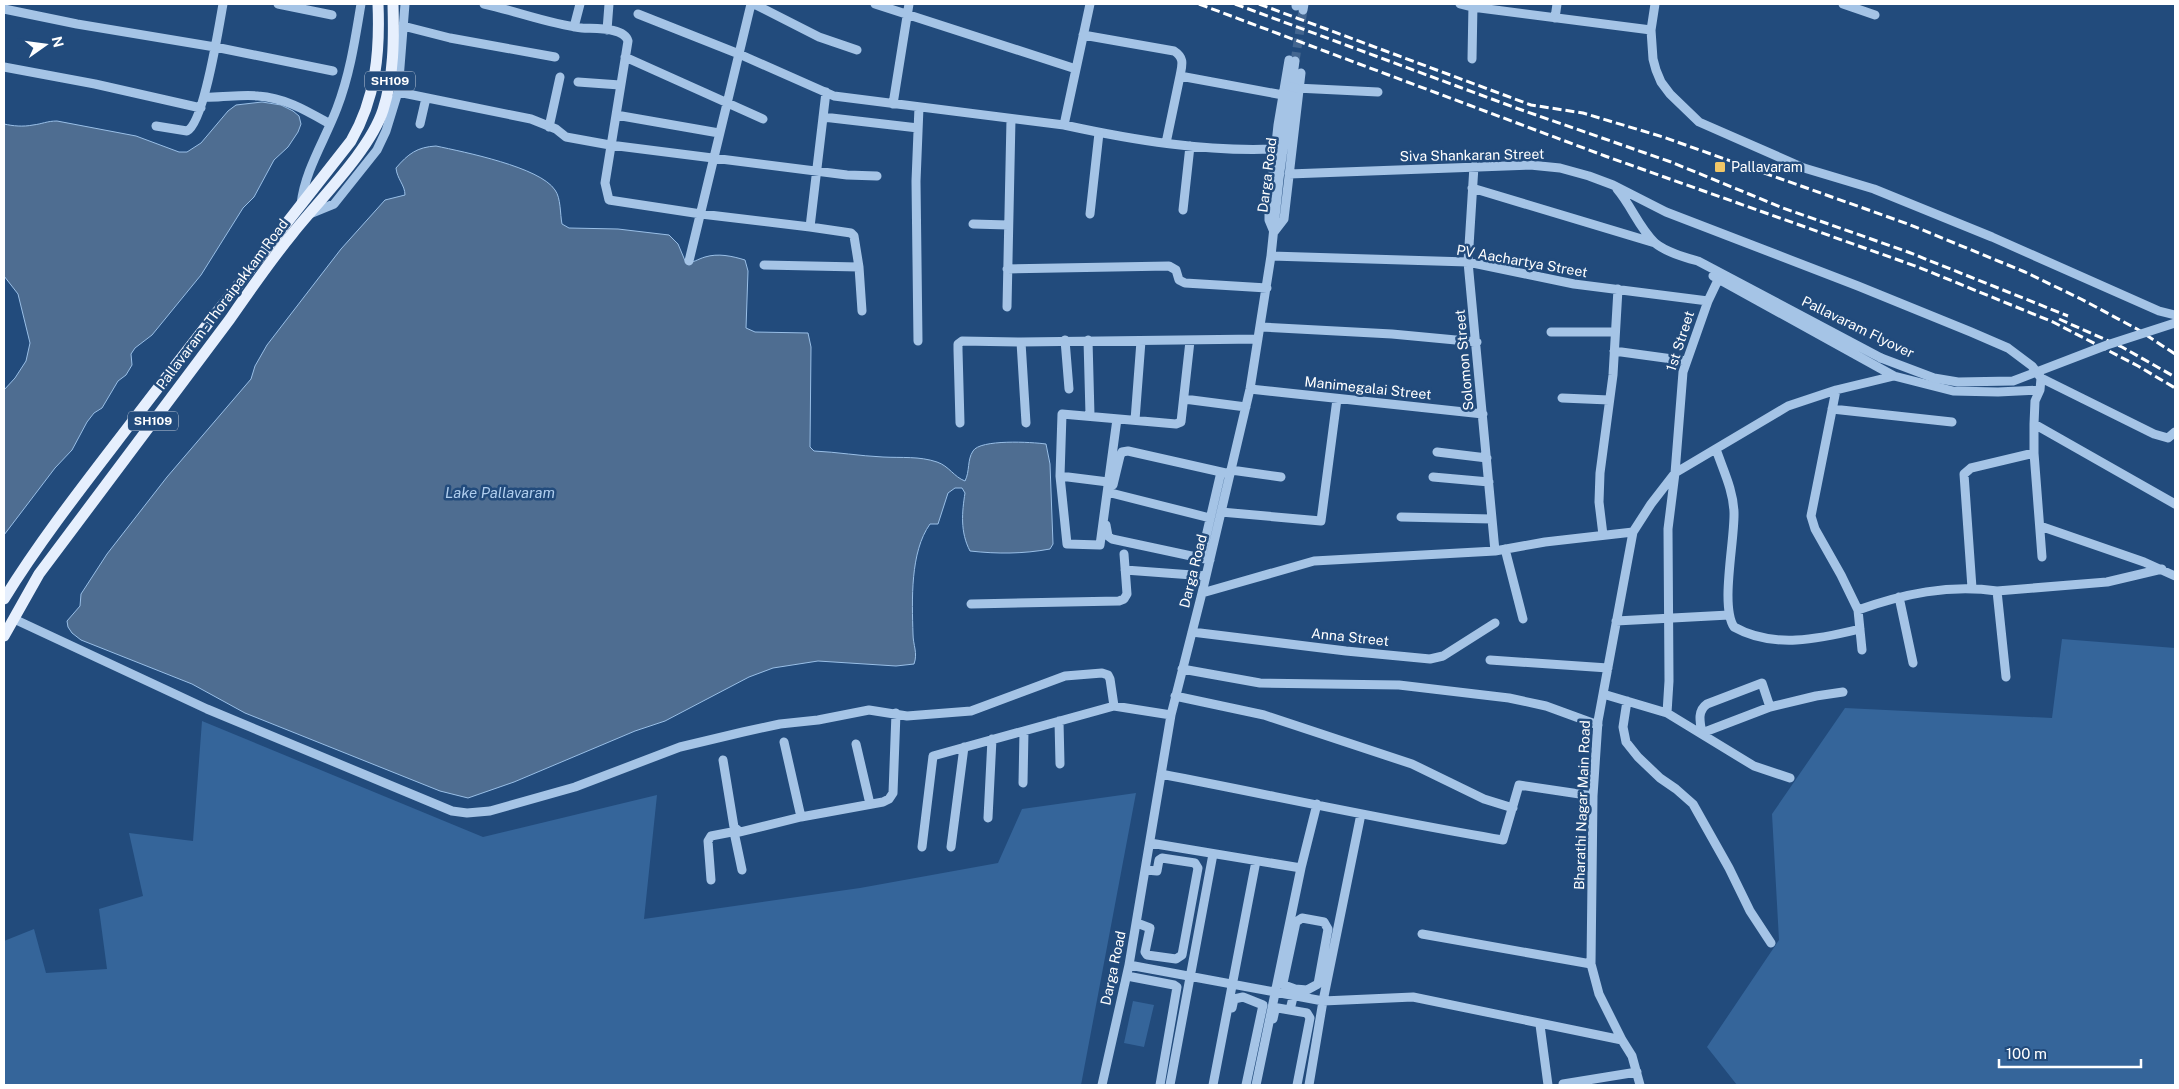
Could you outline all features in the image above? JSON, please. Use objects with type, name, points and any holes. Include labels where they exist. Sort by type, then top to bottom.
[{"type":"main road","name":"SH109","points":[[301,204],[351,140],[367,106],[376,73],[378,4]]},
{"type":"main road","name":"SH109","points":[[312,213],[376,127],[386,100],[392,72],[393,4]]},
{"type":"main road","name":"Pallavaram - Thoraipakkam Road","points":[[4,599],[21,571],[114,445],[301,204]]},
{"type":"main road","name":"Pallavaram - Thoraipakkam Road","points":[[4,636],[39,574],[255,283],[294,232],[312,213]]},
{"type":"street","points":[[156,126],[187,131],[195,124],[204,97],[223,4]]},
{"type":"street","points":[[278,4],[332,16]]},
{"type":"street","points":[[301,204],[303,186],[330,124],[353,59],[362,4]]},
{"type":"street","points":[[312,213],[334,204],[377,150],[386,131],[398,92],[405,4]]},
{"type":"street","points":[[484,4],[574,27],[607,30],[623,33],[626,36],[628,41],[605,183],[609,200],[851,233],[854,236],[859,267],[862,311]]},
{"type":"street","points":[[574,27],[580,4]]},
{"type":"street","points":[[607,30],[609,4]]},
{"type":"street","points":[[689,261],[719,133],[753,4],[819,37],[857,50]]},
{"type":"street","points":[[876,4],[1076,69]]},
{"type":"street","points":[[893,104],[909,4]]},
{"type":"street","points":[[1064,126],[1090,4]]},
{"type":"street","points":[[1460,4],[1652,30]]},
{"type":"street","points":[[1555,18],[1557,4]]},
{"type":"street","points":[[1655,4],[1652,30],[1653,59],[1661,82],[1699,122],[1804,168],[1874,189],[1992,237],[2158,312],[2175,315]]},
{"type":"street","points":[[1843,4],[1875,15]]},
{"type":"street","points":[[1472,6],[1472,59]]},
{"type":"street","points":[[4,9],[76,24],[215,47],[333,71]]},
{"type":"street","points":[[638,14],[739,54],[834,96],[1064,126],[1190,146],[1275,149]]},
{"type":"street","points":[[403,26],[450,38],[555,57]]},
{"type":"street","points":[[1083,34],[1174,51],[1180,55],[1182,61],[1180,76],[1166,143]]},
{"type":"street","points":[[625,57],[763,119]]},
{"type":"street","name":"Darga Road","points":[[1103,1085],[1130,965],[1170,715],[1206,576],[1205,559],[1222,512],[1250,389],[1267,288],[1292,60],[1292,87]]},
{"type":"street","points":[[4,67],[95,84],[201,108]]},
{"type":"street","points":[[1292,87],[1289,174],[1284,219],[1274,232],[1269,215],[1275,149],[1283,95],[1292,87],[1301,73]]},
{"type":"street","points":[[1180,76],[1283,95]]},
{"type":"street","points":[[550,127],[560,77]]},
{"type":"street","points":[[578,82],[620,85]]},
{"type":"street","points":[[1292,87],[1378,92]]},
{"type":"street","points":[[398,92],[531,119],[550,127],[566,137],[610,145],[817,171],[876,176]]},
{"type":"street","points":[[810,227],[826,92]]},
{"type":"street","points":[[204,97],[257,96],[281,100],[298,106],[330,124]]},
{"type":"street","points":[[420,124],[426,98]]},
{"type":"street","points":[[918,341],[916,182],[919,107]]},
{"type":"street","points":[[616,115],[719,133]]},
{"type":"street","points":[[823,117],[918,128]]},
{"type":"street","points":[[1006,307],[1011,119]]},
{"type":"street","points":[[1090,214],[1099,133]]},
{"type":"street","points":[[1183,210],[1190,146]]},
{"type":"street","name":"Siva Shankaran Street","points":[[1289,174],[1474,166],[1560,168],[1613,185],[1666,212],[1849,282],[2008,348],[2032,366],[2041,378],[2085,401],[2154,434],[2168,438],[2175,432]]},
{"type":"street","name":"Solomon Street","points":[[1474,166],[1468,262],[1477,342],[1495,551]]},
{"type":"street","points":[[1613,185],[1628,202],[1641,224],[1656,243]]},
{"type":"street","points":[[1472,188],[1656,243],[1708,267],[1710,274],[1718,280],[1894,376],[1953,391],[1998,392],[2040,390]]},
{"type":"street","points":[[973,224],[1008,225]]},
{"type":"street","name":"PV Aachartya Street","points":[[1271,256],[1468,262],[1574,284],[1708,301]]},
{"type":"street","points":[[764,265],[859,267]]},
{"type":"street","points":[[1007,269],[1168,266],[1176,270],[1179,280],[1185,282],[1267,288]]},
{"type":"street","name":"Pallavaram Flyover","points":[[1708,267],[1881,358],[1934,378],[1958,382],[2013,381],[2107,345],[2175,323]]},
{"type":"street","name":"1st Street","points":[[1667,713],[1669,681],[1668,529],[1675,473],[1683,372],[1708,301],[1718,280]]},
{"type":"street","points":[[1603,536],[1599,502],[1602,447],[1613,375],[1618,289]]},
{"type":"street","points":[[1261,327],[1392,334],[1477,342]]},
{"type":"street","points":[[1551,332],[1614,332]]},
{"type":"street","points":[[960,423],[958,344],[962,341],[1190,341],[1258,339]]},
{"type":"street","points":[[1066,340],[1069,389]]},
{"type":"street","points":[[1088,340],[1090,415]]},
{"type":"street","points":[[1135,420],[1141,341]]},
{"type":"street","points":[[1117,419],[1100,545],[1067,544],[1060,476],[1062,414],[1176,424],[1181,422],[1190,341]]},
{"type":"street","points":[[1021,342],[1026,424]]},
{"type":"street","points":[[1614,351],[1687,361]]},
{"type":"street","points":[[1675,473],[1788,406],[1836,390],[1894,376]]},
{"type":"street","points":[[2041,378],[2040,390],[2035,401],[2034,453],[2042,558]]},
{"type":"street","name":"Manimegalai Street","points":[[1250,389],[1483,414]]},
{"type":"street","points":[[1836,390],[1811,516],[1815,529],[1858,610],[1862,650]]},
{"type":"street","points":[[1562,398],[1609,400]]},
{"type":"street","points":[[1184,399],[1246,407]]},
{"type":"street","points":[[1222,512],[1321,521],[1337,399]]},
{"type":"street","points":[[1832,409],[1952,422]]},
{"type":"street","points":[[2034,424],[2175,504]]},
{"type":"street","points":[[1716,449],[1731,490],[1734,513],[1729,615],[1734,627],[1743,632],[1787,641],[1833,636],[1860,630]]},
{"type":"street","points":[[1221,472],[1210,518],[1205,559],[1112,539],[1108,536],[1106,529],[1111,493],[1122,452],[1128,451],[1221,472],[1281,477]]},
{"type":"street","points":[[1437,452],[1487,458]]},
{"type":"street","points":[[1972,588],[1964,474],[1971,468],[2034,453]]},
{"type":"street","name":"Bharathi Nagar Main Road","points":[[1640,1085],[1632,1056],[1599,994],[1591,964],[1593,796],[1598,725],[1633,532],[1650,504],[1675,473]]},
{"type":"street","points":[[1060,476],[1108,482]]},
{"type":"street","points":[[1433,477],[1489,482]]},
{"type":"street","points":[[1111,493],[1210,518]]},
{"type":"street","points":[[1401,517],[1492,519]]},
{"type":"street","points":[[2040,526],[2144,562],[2175,576]]},
{"type":"street","points":[[1202,593],[1314,561],[1495,551],[1545,542],[1633,532]]},
{"type":"street","points":[[1505,549],[1523,619]]},
{"type":"street","points":[[971,604],[1119,601],[1124,599],[1127,594],[1124,554]]},
{"type":"street","points":[[1125,570],[1206,576]]},
{"type":"street","points":[[1858,610],[1913,593],[1972,588],[1997,591],[2107,582],[2162,570]]},
{"type":"street","points":[[1997,591],[2006,677]]},
{"type":"street","points":[[1899,597],[1913,663]]},
{"type":"street","points":[[1616,621],[1729,615]]},
{"type":"street","points":[[14,619],[207,709],[452,811],[467,813],[490,811],[575,787],[680,747],[742,732],[869,710],[907,716],[971,711],[1065,676],[1102,673],[1108,675],[1114,706]]},
{"type":"street","name":"Anna Street","points":[[1192,632],[1346,651],[1430,659],[1443,656],[1495,623]]},
{"type":"street","points":[[1490,660],[1608,668]]},
{"type":"street","points":[[1182,668],[1260,683],[1399,685],[1509,698],[1546,706],[1598,725]]},
{"type":"street","points":[[1702,733],[1700,715],[1703,706],[1707,704],[1762,683],[1770,707]]},
{"type":"street","points":[[1702,733],[1770,707],[1816,696],[1843,692]]},
{"type":"street","points":[[1603,694],[1667,713],[1754,766],[1790,778]]},
{"type":"street","points":[[1175,696],[1264,715],[1412,764],[1484,799],[1513,808]]},
{"type":"street","points":[[1627,701],[1623,727],[1626,742],[1638,757],[1660,778],[1693,804],[1729,868],[1750,911],[1771,943]]},
{"type":"street","points":[[922,847],[933,756],[1114,706],[1170,715]]},
{"type":"street","points":[[711,880],[708,841],[711,836],[735,831],[742,833],[801,817],[889,799],[893,793],[896,713]]},
{"type":"street","points":[[1059,721],[1060,764]]},
{"type":"street","points":[[1023,783],[1024,730]]},
{"type":"street","points":[[988,818],[992,740]]},
{"type":"street","points":[[784,742],[801,817]]},
{"type":"street","points":[[856,744],[870,804]]},
{"type":"street","points":[[951,847],[964,747]]},
{"type":"street","points":[[723,760],[742,870]]},
{"type":"street","points":[[1161,774],[1317,804],[1423,827],[1503,840],[1519,786],[1593,796]]},
{"type":"street","points":[[1257,1085],[1274,991],[1317,804]]},
{"type":"street","points":[[1308,1085],[1361,814]]},
{"type":"street","points":[[1150,843],[1301,868]]},
{"type":"street","points":[[1170,1085],[1212,854]]},
{"type":"street","points":[[1137,922],[1150,928],[1145,952],[1147,955],[1176,959],[1182,955],[1198,868],[1195,863],[1162,858],[1157,871],[1146,870]]},
{"type":"street","points":[[1214,1085],[1256,861]]},
{"type":"street","points":[[1130,965],[1274,991],[1294,992],[1310,989],[1318,984],[1328,929],[1324,922],[1302,918],[1296,922],[1283,982],[1284,985],[1294,992],[1323,1001],[1413,997],[1540,1025],[1622,1040]]},
{"type":"street","points":[[1422,934],[1591,964]]},
{"type":"street","points":[[1127,976],[1174,984],[1177,987],[1160,1085]]},
{"type":"street","points":[[1248,998],[1250,987]]},
{"type":"street","points":[[1290,1010],[1294,992]]},
{"type":"street","points":[[1214,1085],[1234,999],[1239,997],[1248,998],[1260,1003],[1264,1008],[1246,1085]]},
{"type":"street","points":[[1257,1085],[1275,1010],[1278,1008],[1307,1012],[1310,1018],[1297,1085]]},
{"type":"street","points":[[1540,1025],[1548,1085]]},
{"type":"street","points":[[1562,1084],[1637,1072]]},
{"type":"shaded area","points":[[2062,639],[2175,648],[2175,1085],[1737,1085],[1707,1047],[1779,940],[1772,814],[1845,708],[2052,718]]},
{"type":"shaded area","points":[[202,721],[483,837],[657,795],[644,919],[860,888],[998,863],[1022,809],[1136,793],[1081,1085],[4,1085],[4,941],[34,929],[46,973],[107,969],[99,909],[143,896],[129,833],[193,841]]},
{"type":"shaded area","points":[[1133,1001],[1154,1005],[1144,1047],[1124,1043]]},
{"type":"water","points":[[262,102],[281,105],[299,116],[301,124],[298,132],[288,147],[274,160],[254,197],[243,208],[201,275],[152,335],[135,348],[131,354],[132,365],[126,375],[118,381],[102,408],[94,413],[87,422],[72,450],[55,468],[4,535],[4,390],[15,378],[26,361],[30,343],[18,294],[4,276],[4,124],[26,126],[57,121],[136,136],[179,152],[187,152],[201,143],[228,111],[236,105]]},
{"type":"water","name":"Lake Pallavaram","points":[[436,146],[500,162],[534,174],[547,182],[557,193],[562,224],[569,228],[618,229],[669,235],[678,244],[686,263],[715,255],[745,260],[748,271],[746,328],[755,332],[808,333],[811,347],[810,447],[814,451],[930,460],[941,464],[965,481],[971,454],[978,447],[1007,442],[1046,444],[1050,464],[1053,544],[1050,549],[1010,553],[970,551],[963,529],[965,493],[962,488],[955,488],[948,493],[938,524],[930,524],[923,535],[919,548],[913,592],[913,634],[916,656],[914,664],[896,666],[818,661],[773,668],[749,677],[665,721],[635,731],[514,782],[468,798],[440,791],[245,713],[192,684],[81,640],[72,633],[67,621],[80,606],[81,594],[107,554],[167,477],[251,379],[255,366],[267,345],[341,249],[385,200],[405,195],[396,168],[413,152]]},
{"type":"tunnel","points":[[1295,61],[1303,10]]},
{"type":"railway","points":[[1199,4],[1605,156],[1918,267],[2053,322],[2138,366],[2175,388]]},
{"type":"railway","points":[[1235,4],[1516,108],[1671,162],[1783,208],[1908,252],[2068,316]]},
{"type":"railway","points":[[1259,4],[1531,105],[1583,113],[1663,137],[1908,224],[2025,272],[2081,299],[2137,329],[2175,354]]},
{"type":"railway","points":[[2059,319],[2122,347],[2175,377]]},
{"type":"place","name":"Pallavaram","points":[[1720,167]]}]
